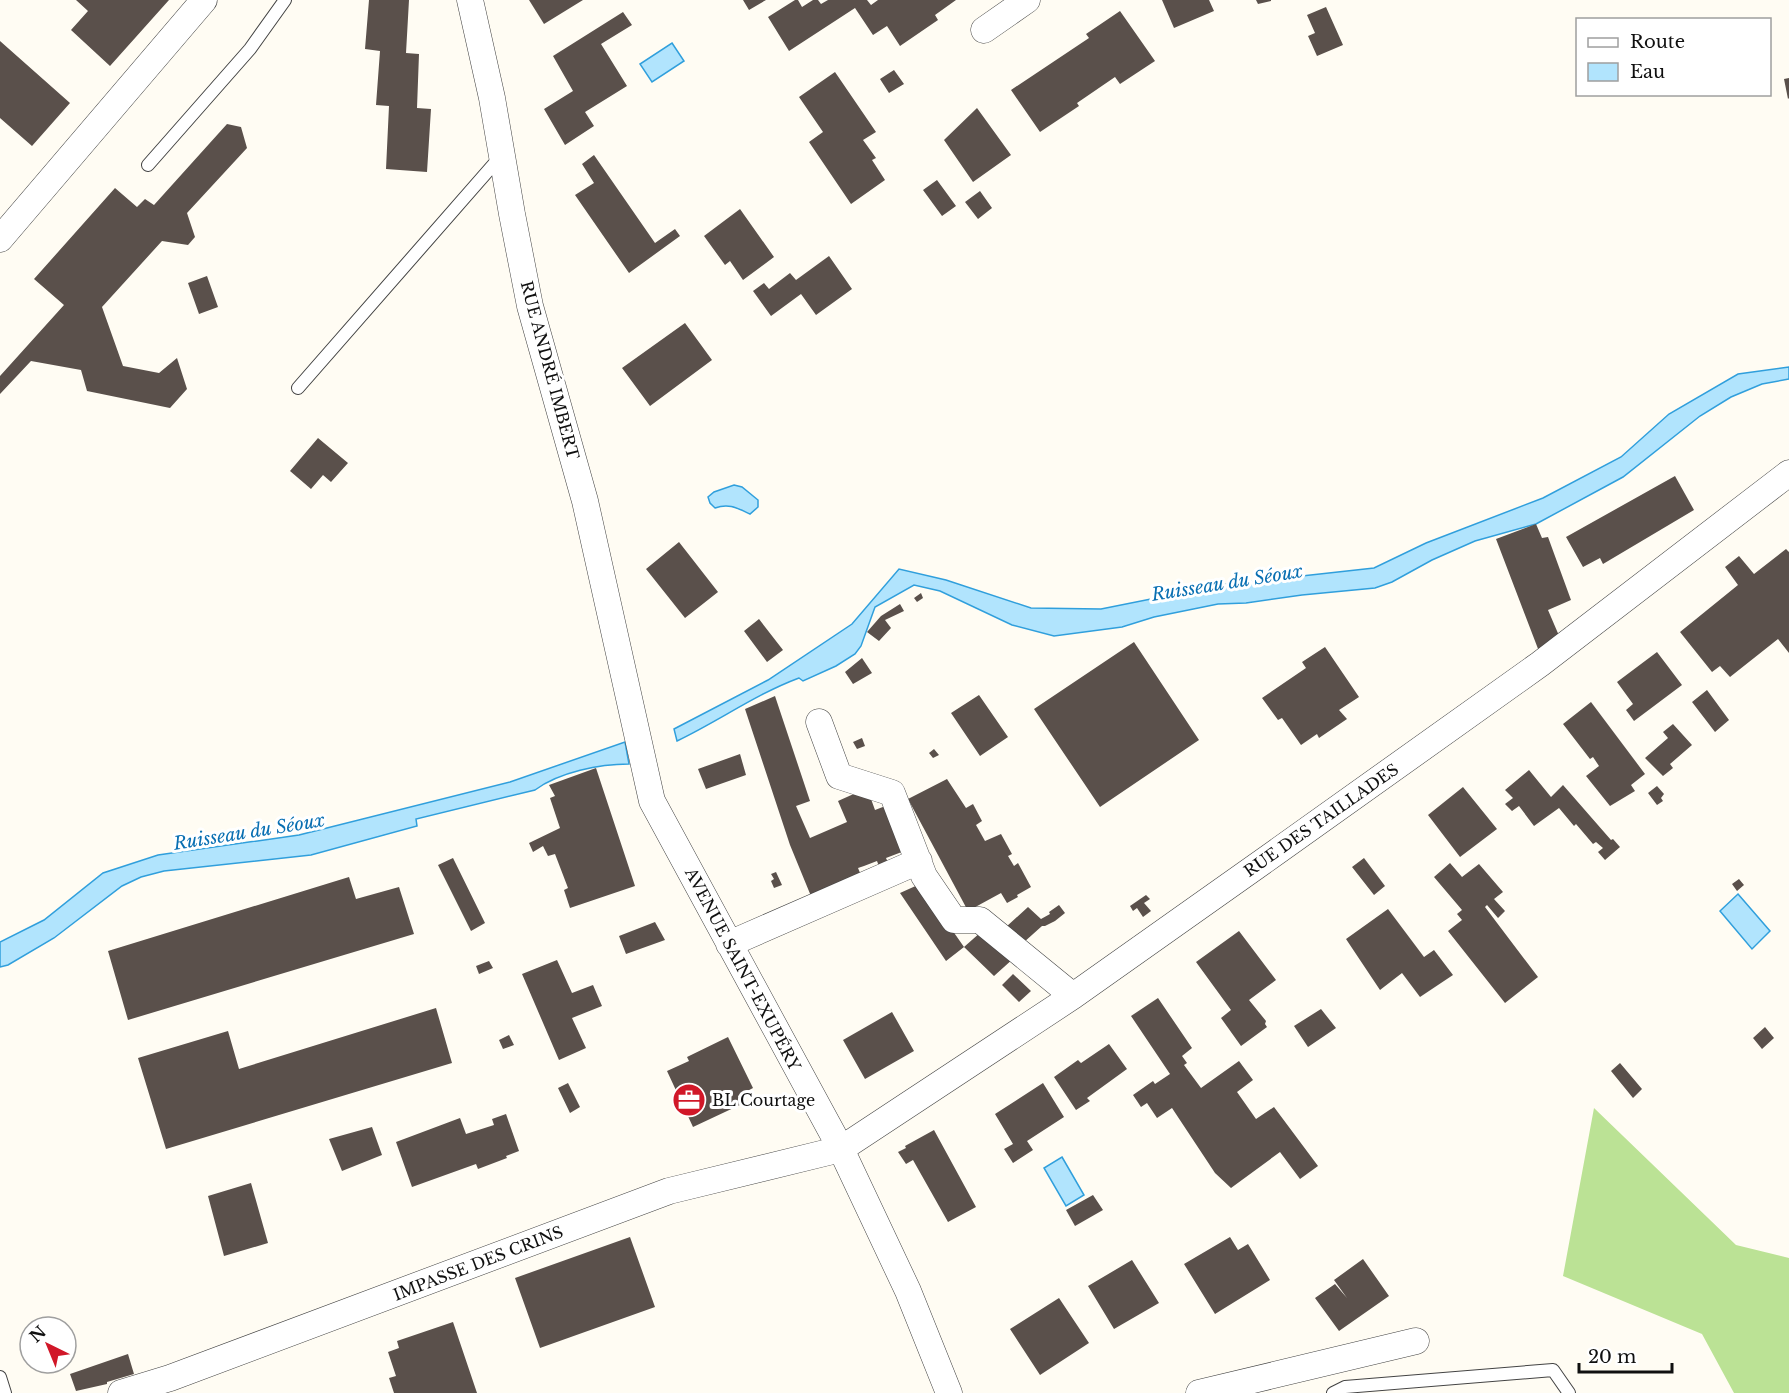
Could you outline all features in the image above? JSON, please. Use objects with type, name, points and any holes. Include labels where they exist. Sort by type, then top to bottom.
[{"type":"street","points":[[0,239],[204,0]]},
{"type":"street","name":"RUE ANDRÉ IMBERT","points":[[470,0],[492,98],[530,306],[585,501],[638,738]]},
{"type":"street","points":[[984,30],[1027,0]]},
{"type":"street","name":"RUE DES TAILLADES","points":[[841,1149],[1072,996],[1540,664],[1789,473]]},
{"type":"street","points":[[819,722],[839,776],[892,793],[924,876],[954,920],[980,920],[1072,996]]},
{"type":"street","name":"AVENUE SAINT-EXUPÉRY","points":[[638,738],[652,801],[841,1149],[908,1291],[949,1393]]},
{"type":"street","points":[[729,944],[919,861]]},
{"type":"street","name":"IMPASSE DES CRINS","points":[[120,1393],[170,1378],[669,1191],[841,1149]]},
{"type":"street","points":[[1199,1393],[1416,1341]]},
{"type":"lane","points":[[148,165],[250,49],[285,0]]},
{"type":"lane","points":[[298,388],[502,155]]},
{"type":"lane","points":[[1333,1393],[1345,1387],[1553,1370],[1569,1393]]},
{"type":"lane","points":[[0,1377],[5,1393]]},
{"type":"green space","points":[[1594,1108],[1736,1245],[1789,1258],[1789,1393],[1734,1393],[1702,1334],[1563,1276]]},
{"type":"water","points":[[672,43],[684,61],[652,82],[640,64]]},
{"type":"water","points":[[1789,367],[1789,379],[1762,384],[1731,397],[1700,416],[1623,477],[1536,524],[1475,541],[1432,560],[1392,582],[1375,588],[1246,603],[1218,604],[1154,617],[1122,627],[1054,636],[1012,625],[940,591],[914,585],[875,607],[861,646],[855,654],[836,666],[803,681],[799,678],[783,684],[677,741],[674,729],[768,680],[852,624],[899,569],[946,580],[1031,608],[1101,609],[1221,585],[1374,568],[1426,543],[1543,498],[1621,457],[1669,414],[1738,374]]},
{"type":"water","points":[[734,485],[742,487],[758,500],[758,507],[750,514],[729,506],[715,508],[710,503],[708,497],[714,492]]},
{"type":"water","points":[[625,742],[629,764],[593,767],[568,774],[535,790],[416,819],[417,826],[311,855],[164,871],[141,877],[122,886],[54,938],[8,965],[0,967],[0,942],[44,920],[103,873],[158,855],[299,835],[510,782]]},
{"type":"water","points":[[1738,894],[1770,931],[1752,949],[1720,911]]},
{"type":"water","points":[[1062,1157],[1084,1195],[1066,1206],[1044,1168]]},
{"type":"building","points":[[76,0],[169,0],[110,66],[71,30],[88,11]]},
{"type":"building","points":[[369,0],[409,0],[406,53],[419,54],[417,108],[431,109],[427,172],[386,169],[389,106],[376,105],[380,51],[365,49]]},
{"type":"building","points":[[529,0],[583,0],[544,24]]},
{"type":"building","points":[[743,0],[766,0],[749,10]]},
{"type":"building","points":[[798,0],[802,7],[813,0],[818,0],[821,4],[828,0],[867,0],[871,5],[878,0],[956,0],[935,15],[938,20],[900,46],[887,26],[873,35],[855,8],[789,51],[768,17]]},
{"type":"building","points":[[1162,0],[1209,0],[1214,11],[1174,28]]},
{"type":"building","points":[[1256,0],[1271,0],[1271,1],[1258,4]]},
{"type":"building","points":[[1326,7],[1343,45],[1317,56],[1308,36],[1315,33],[1307,15]]},
{"type":"building","points":[[1120,11],[1155,61],[1120,84],[1115,77],[1077,103],[1079,106],[1040,132],[1011,90],[1089,38],[1086,34]]},
{"type":"building","points":[[623,12],[632,25],[601,44],[627,86],[585,112],[594,126],[565,145],[544,109],[573,91],[553,56]]},
{"type":"building","points":[[0,41],[70,103],[32,146],[0,118]]},
{"type":"building","points":[[894,70],[904,84],[889,93],[880,79]]},
{"type":"building","points":[[835,72],[876,132],[863,140],[876,158],[872,160],[885,180],[851,204],[809,142],[823,132],[799,97]]},
{"type":"building","points":[[1789,78],[1789,98],[1788,99],[1784,79]]},
{"type":"building","points":[[977,108],[1011,155],[973,182],[944,140]]},
{"type":"building","points":[[227,124],[241,127],[247,148],[187,213],[195,237],[188,245],[162,241],[102,307],[123,366],[159,373],[177,358],[187,389],[170,408],[87,391],[81,370],[31,361],[0,394],[0,376],[64,305],[34,279],[115,188],[137,207],[145,199],[154,205]]},
{"type":"building","points":[[594,155],[655,243],[675,229],[680,236],[629,273],[575,195],[594,183],[582,164]]},
{"type":"building","points":[[937,180],[956,206],[942,216],[923,190]]},
{"type":"building","points":[[980,191],[992,208],[978,219],[965,202]]},
{"type":"building","points":[[740,209],[774,257],[743,280],[730,261],[725,265],[704,236]]},
{"type":"building","points":[[829,256],[852,289],[816,315],[801,294],[771,316],[753,291],[764,283],[769,289],[790,273],[796,280]]},
{"type":"building","points":[[207,276],[218,307],[199,314],[188,283]]},
{"type":"building","points":[[685,323],[712,360],[650,406],[622,368]]},
{"type":"building","points":[[318,438],[348,463],[331,482],[323,475],[311,489],[290,471]]},
{"type":"building","points":[[1675,476],[1694,510],[1603,564],[1600,558],[1583,567],[1566,537]]},
{"type":"building","points":[[1536,524],[1542,538],[1548,537],[1571,600],[1548,610],[1560,638],[1540,654],[1496,539]]},
{"type":"building","points":[[679,542],[718,592],[685,618],[646,569]]},
{"type":"building","points":[[1786,549],[1789,552],[1789,653],[1778,639],[1730,677],[1720,666],[1712,672],[1680,632],[1738,585],[1725,567],[1739,556],[1754,574]]},
{"type":"building","points":[[921,593],[923,598],[917,602],[914,598]]},
{"type":"building","points":[[900,604],[904,611],[885,620],[891,628],[879,641],[867,632],[881,616]]},
{"type":"building","points":[[759,619],[783,650],[767,662],[744,631]]},
{"type":"building","points":[[1134,642],[1199,740],[1100,807],[1034,709]]},
{"type":"building","points":[[1325,647],[1359,697],[1339,710],[1347,719],[1319,738],[1317,734],[1301,745],[1282,718],[1278,720],[1262,698],[1306,668],[1302,662]]},
{"type":"building","points":[[1657,652],[1682,685],[1634,721],[1626,710],[1633,704],[1617,682]]},
{"type":"building","points":[[862,658],[872,673],[853,684],[845,672]]},
{"type":"building","points":[[1707,690],[1729,720],[1715,732],[1692,702]]},
{"type":"building","points":[[979,695],[1008,737],[980,756],[951,713]]},
{"type":"building","points":[[775,696],[810,801],[796,806],[810,838],[847,822],[838,801],[867,788],[875,810],[888,805],[907,850],[886,858],[889,865],[880,869],[877,861],[858,868],[863,880],[813,901],[790,845],[745,709]]},
{"type":"building","points":[[1591,702],[1645,774],[1631,785],[1635,791],[1610,806],[1586,776],[1599,766],[1593,757],[1590,759],[1563,724]]},
{"type":"building","points":[[1673,724],[1692,745],[1670,764],[1673,768],[1663,776],[1645,758],[1668,738],[1663,732]]},
{"type":"building","points":[[862,738],[865,746],[857,749],[853,742]]},
{"type":"building","points":[[934,749],[939,755],[933,758],[929,753]]},
{"type":"building","points":[[740,754],[746,775],[706,789],[698,769]]},
{"type":"building","points":[[596,768],[635,886],[570,908],[564,890],[568,888],[555,854],[548,856],[543,846],[533,852],[529,843],[560,828],[550,798],[555,796],[549,785]]},
{"type":"building","points":[[1529,770],[1551,797],[1563,785],[1611,840],[1613,839],[1620,847],[1605,860],[1598,852],[1603,848],[1596,842],[1593,844],[1559,808],[1534,826],[1519,806],[1512,811],[1505,804],[1513,798],[1505,790]]},
{"type":"building","points":[[947,779],[966,808],[973,804],[982,821],[976,825],[985,841],[1001,834],[1012,854],[1008,856],[1014,866],[1018,863],[1031,887],[1007,903],[1001,893],[968,911],[908,799]]},
{"type":"building","points":[[1657,786],[1664,794],[1661,798],[1663,801],[1657,805],[1648,793]]},
{"type":"building","points":[[1463,787],[1497,829],[1460,857],[1428,815]]},
{"type":"building","points":[[453,858],[485,923],[471,931],[438,865]]},
{"type":"building","points":[[1364,858],[1385,886],[1374,895],[1352,867]]},
{"type":"building","points":[[1450,863],[1462,877],[1479,864],[1503,892],[1494,899],[1505,911],[1498,918],[1487,905],[1485,907],[1538,977],[1505,1003],[1448,931],[1462,920],[1457,914],[1462,910],[1434,877]]},
{"type":"building","points":[[776,872],[782,885],[774,888],[771,881],[774,879],[771,874]]},
{"type":"building","points":[[349,877],[356,899],[399,887],[414,934],[128,1020],[108,951]]},
{"type":"building","points":[[1739,879],[1744,885],[1737,891],[1732,884]]},
{"type":"building","points":[[920,884],[964,947],[946,961],[900,893]]},
{"type":"building","points":[[1146,895],[1150,899],[1144,903],[1151,911],[1143,917],[1137,908],[1133,911],[1130,906]]},
{"type":"building","points":[[1059,905],[1065,913],[1055,921],[1042,926],[1023,943],[1006,927],[1028,907],[1041,919]]},
{"type":"building","points":[[1388,909],[1424,957],[1434,950],[1453,975],[1420,997],[1402,973],[1380,990],[1346,939]]},
{"type":"building","points":[[655,922],[665,940],[626,954],[619,936]]},
{"type":"building","points":[[1239,931],[1276,980],[1249,1000],[1266,1021],[1267,1027],[1241,1046],[1221,1018],[1231,1010],[1196,962]]},
{"type":"building","points":[[981,932],[1014,958],[994,976],[964,947]]},
{"type":"building","points":[[557,960],[572,993],[593,985],[602,1006],[572,1018],[586,1048],[559,1060],[522,974]]},
{"type":"building","points":[[489,961],[493,968],[479,974],[476,966]]},
{"type":"building","points":[[1013,974],[1031,991],[1019,1002],[1002,985]]},
{"type":"building","points":[[1158,998],[1192,1048],[1182,1056],[1187,1063],[1184,1065],[1201,1088],[1239,1061],[1253,1080],[1237,1092],[1256,1119],[1274,1107],[1318,1166],[1300,1179],[1280,1152],[1231,1188],[1215,1173],[1172,1108],[1157,1118],[1147,1103],[1141,1107],[1133,1095],[1153,1081],[1155,1084],[1170,1074],[1131,1016]]},
{"type":"building","points":[[436,1008],[452,1063],[166,1149],[138,1058],[228,1031],[239,1069]]},
{"type":"building","points":[[1321,1009],[1336,1028],[1308,1047],[1294,1026]]},
{"type":"building","points":[[892,1012],[914,1051],[865,1079],[843,1040]]},
{"type":"building","points":[[1765,1027],[1774,1038],[1762,1049],[1753,1038]]},
{"type":"building","points":[[509,1035],[514,1045],[503,1049],[499,1040]]},
{"type":"building","points":[[728,1037],[753,1088],[738,1096],[742,1104],[693,1127],[667,1071],[689,1061],[687,1057]]},
{"type":"building","points":[[1109,1044],[1127,1069],[1087,1098],[1090,1101],[1076,1110],[1054,1077],[1078,1060],[1081,1063]]},
{"type":"building","points":[[1620,1063],[1642,1089],[1633,1098],[1611,1071]]},
{"type":"building","points":[[568,1083],[580,1107],[570,1113],[558,1088]]},
{"type":"building","points":[[1043,1083],[1064,1117],[1027,1141],[1033,1150],[1013,1163],[1004,1149],[1013,1144],[995,1114]]},
{"type":"building","points":[[506,1114],[519,1151],[478,1169],[476,1164],[412,1187],[396,1142],[460,1118],[466,1134],[494,1125],[492,1119]]},
{"type":"building","points":[[372,1127],[382,1155],[342,1171],[329,1139]]},
{"type":"building","points":[[934,1130],[976,1207],[948,1222],[913,1160],[906,1164],[898,1152]]},
{"type":"building","points":[[251,1183],[268,1243],[224,1256],[208,1196]]},
{"type":"building","points":[[1093,1195],[1103,1210],[1075,1226],[1066,1210]]},
{"type":"building","points":[[630,1237],[655,1307],[540,1348],[515,1278]]},
{"type":"building","points":[[1230,1237],[1238,1250],[1248,1244],[1270,1280],[1215,1314],[1184,1264]]},
{"type":"building","points":[[1363,1259],[1389,1296],[1339,1331],[1315,1298],[1335,1284],[1347,1298],[1334,1280]]},
{"type":"building","points":[[1132,1260],[1159,1303],[1114,1329],[1088,1286]]},
{"type":"building","points":[[1059,1298],[1089,1343],[1040,1375],[1010,1329]]},
{"type":"building","points":[[453,1322],[477,1393],[394,1393],[389,1378],[396,1376],[388,1352],[399,1348],[397,1341]]},
{"type":"building","points":[[128,1354],[134,1374],[107,1382],[107,1384],[76,1391],[70,1375],[78,1375],[78,1371]]},
{"type":"place","name":"BL Courtage","points":[[689,1100]]},
{"type":"water label","name":"Ruisseau du Séoux","points":[[1227,583]]},
{"type":"water label","name":"Ruisseau du Séoux","points":[[249,832]]}]
